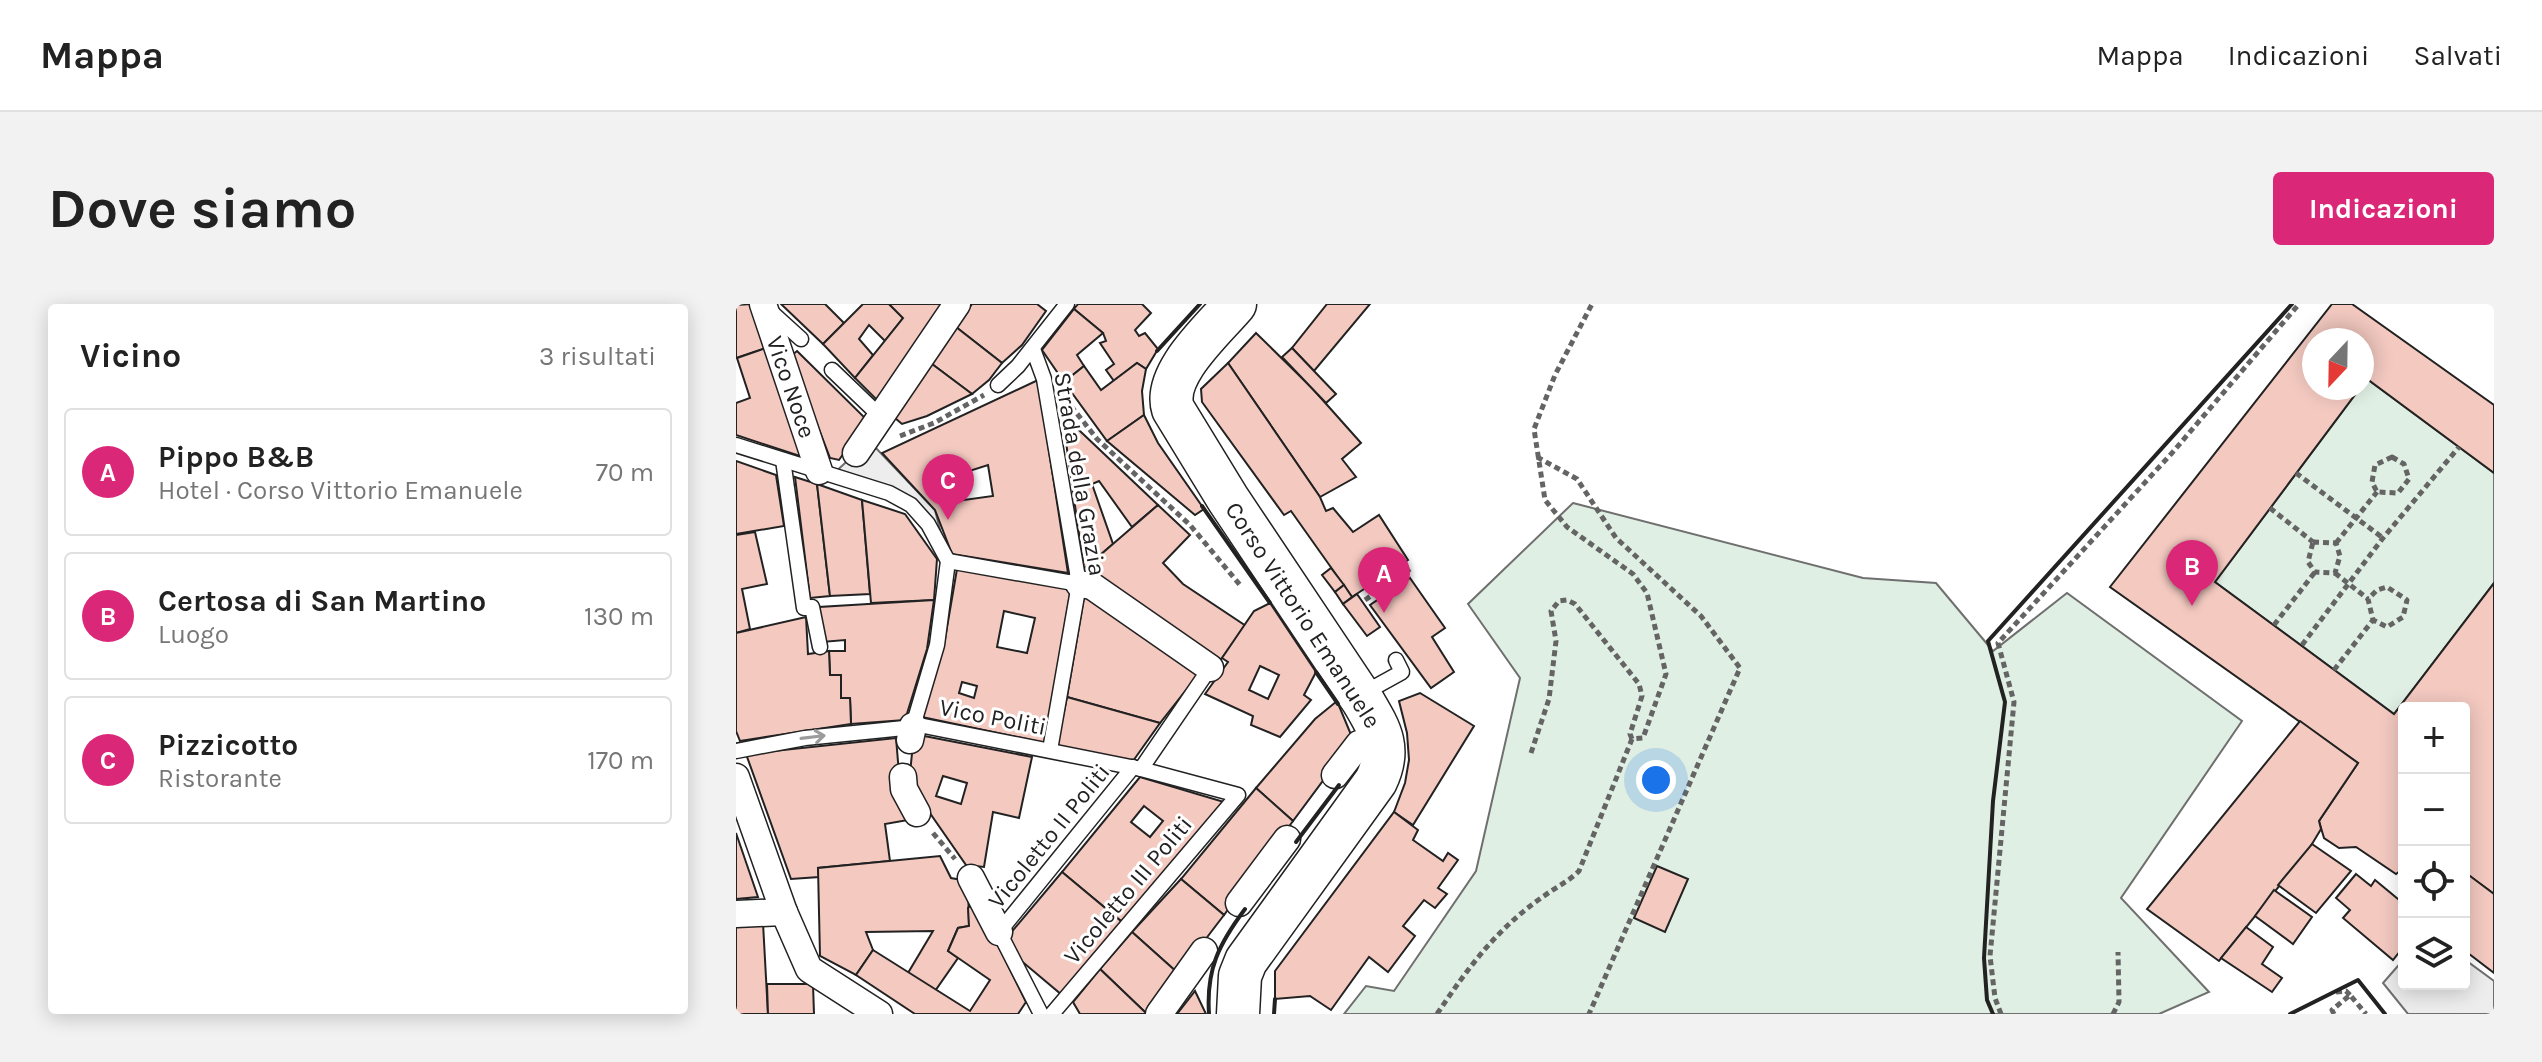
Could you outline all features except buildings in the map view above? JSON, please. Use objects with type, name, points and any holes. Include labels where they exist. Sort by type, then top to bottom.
[{"type":"main road","name":"Corso Vittorio Emanuele","points":[[1235,304],[1181,369],[1174,382],[1171,403],[1187,435],[1228,499],[1360,695],[1383,741],[1385,754],[1384,766],[1376,781],[1246,961],[1240,976],[1238,1014]]},
{"type":"street","points":[[856,453],[886,428],[957,304]]},
{"type":"street","name":"Vico Noce","points":[[763,305],[825,473]]},
{"type":"street","points":[[1079,584],[1092,586],[1210,668]]},
{"type":"street","points":[[1335,775],[1359,744]]},
{"type":"street","points":[[736,777],[784,912],[809,969],[879,1014]]},
{"type":"street","points":[[903,777],[904,789],[917,813]]},
{"type":"street","points":[[1239,903],[1287,839]]},
{"type":"street","points":[[971,878],[999,932]]},
{"type":"street","points":[[736,914],[784,912]]},
{"type":"street","points":[[1164,1007],[1204,951]]},
{"type":"lane","points":[[998,385],[1033,349],[1067,304]]},
{"type":"lane","points":[[763,305],[801,339]]},
{"type":"lane","name":"Strada della Grazia","points":[[1033,349],[1044,379],[1079,584],[1050,750]]},
{"type":"lane","points":[[832,370],[886,428]]},
{"type":"lane","points":[[736,445],[889,493],[911,505],[937,535],[948,561],[937,645],[911,733]]},
{"type":"lane","points":[[825,473],[856,453]]},
{"type":"lane","points":[[783,460],[804,608],[812,607],[820,647]]},
{"type":"lane","points":[[948,561],[1079,584]]},
{"type":"lane","points":[[1360,695],[1402,672],[1396,660]]},
{"type":"lane","name":"Vicoletto II Politi","points":[[999,932],[1137,768],[1210,668]]},
{"type":"lane","name":"Vico Politi","points":[[736,751],[805,738],[952,730],[1137,768],[1238,795]]},
{"type":"lane","name":"Vicoletto III Politi","points":[[1052,1014],[1238,795]]},
{"type":"lane","points":[[999,932],[1041,1014]]},
{"type":"path","points":[[1592,304],[1555,375],[1534,429],[1545,500],[1567,527],[1633,574],[1647,593],[1666,674],[1643,738],[1632,739]]},
{"type":"path","points":[[2001,1014],[1995,998],[1990,956],[2014,702],[1998,643],[2172,453],[2299,304]]},
{"type":"path","points":[[886,428],[963,409],[998,385]]},
{"type":"path","points":[[1065,394],[1097,439],[1190,525],[1244,590]]},
{"type":"path","points":[[2302,645],[2383,538],[2459,447]]},
{"type":"path","points":[[1537,457],[1577,479],[1616,538],[1701,616],[1740,668],[1589,1014]]},
{"type":"path","points":[[2392,457],[2404,464],[2409,479],[2398,493],[2377,492],[2372,482],[2375,465],[2392,457]]},
{"type":"path","points":[[2296,473],[2358,516],[2383,538]]},
{"type":"path","points":[[2336,543],[2377,492]]},
{"type":"path","points":[[2270,508],[2313,542],[2336,543]]},
{"type":"path","points":[[2313,542],[2308,562],[2315,572]]},
{"type":"path","points":[[2335,573],[2340,556],[2336,543]]},
{"type":"path","points":[[1365,600],[1410,569]]},
{"type":"path","points":[[2315,572],[2335,573],[2349,582],[2368,599],[2373,620]]},
{"type":"path","points":[[2274,625],[2315,572]]},
{"type":"path","points":[[2368,599],[2377,590],[2387,587],[2407,600],[2403,617],[2387,627],[2373,620]]},
{"type":"path","points":[[1437,1014],[1482,952],[1544,895],[1568,882],[1579,871],[1632,739],[1630,734],[1642,696],[1639,684],[1575,604],[1563,600],[1555,603],[1551,611],[1556,641],[1549,699],[1531,753]]},
{"type":"path","points":[[2334,670],[2373,620]]},
{"type":"path","points":[[917,813],[971,878]]},
{"type":"path","points":[[2113,1014],[2119,1002],[2118,952]]},
{"type":"path","points":[[2336,992],[2346,991],[2366,1014]]},
{"type":"path","points":[[2334,1014],[2332,1010],[2350,995]]},
{"type":"green space","points":[[2374,384],[2494,473],[2494,583],[2403,702],[2398,702],[2394,714],[2215,582],[2351,400],[2374,400]]},
{"type":"green space","points":[[1573,503],[1863,578],[1936,583],[1993,651],[2067,593],[2242,721],[2121,898],[2209,992],[2159,1014],[1344,1014],[1366,986],[1394,991],[1476,871],[1520,678],[1468,604]]},
{"type":"shaded area","points":[[874,446],[935,510],[948,561],[911,505],[832,475],[856,453]]},
{"type":"shaded area","points":[[2470,963],[2494,981],[2494,1014],[2408,1014],[2383,983],[2398,966],[2398,990],[2470,990]]},
{"type":"wall","points":[[1157,351],[1200,304]]},
{"type":"wall","points":[[1993,1014],[1987,1000],[1984,958],[1993,801],[2005,702],[1988,641],[2292,304]]},
{"type":"wall","points":[[1202,506],[1270,603]]},
{"type":"wall","points":[[1316,672],[1338,704]]},
{"type":"wall","points":[[1296,842],[1339,785]]},
{"type":"wall","points":[[1209,1014],[1210,984],[1216,958],[1245,909]]},
{"type":"wall","points":[[2290,1014],[2358,980],[2385,1014]]},
{"type":"wall","points":[[1274,1014],[1275,999]]},
{"type":"place","name":"Pizzicotto","points":[[948,520]]},
{"type":"place","name":"Certosa di San Martino","points":[[2192,606]]},
{"type":"place","name":"Pippo B&B","points":[[1384,613]]}]
